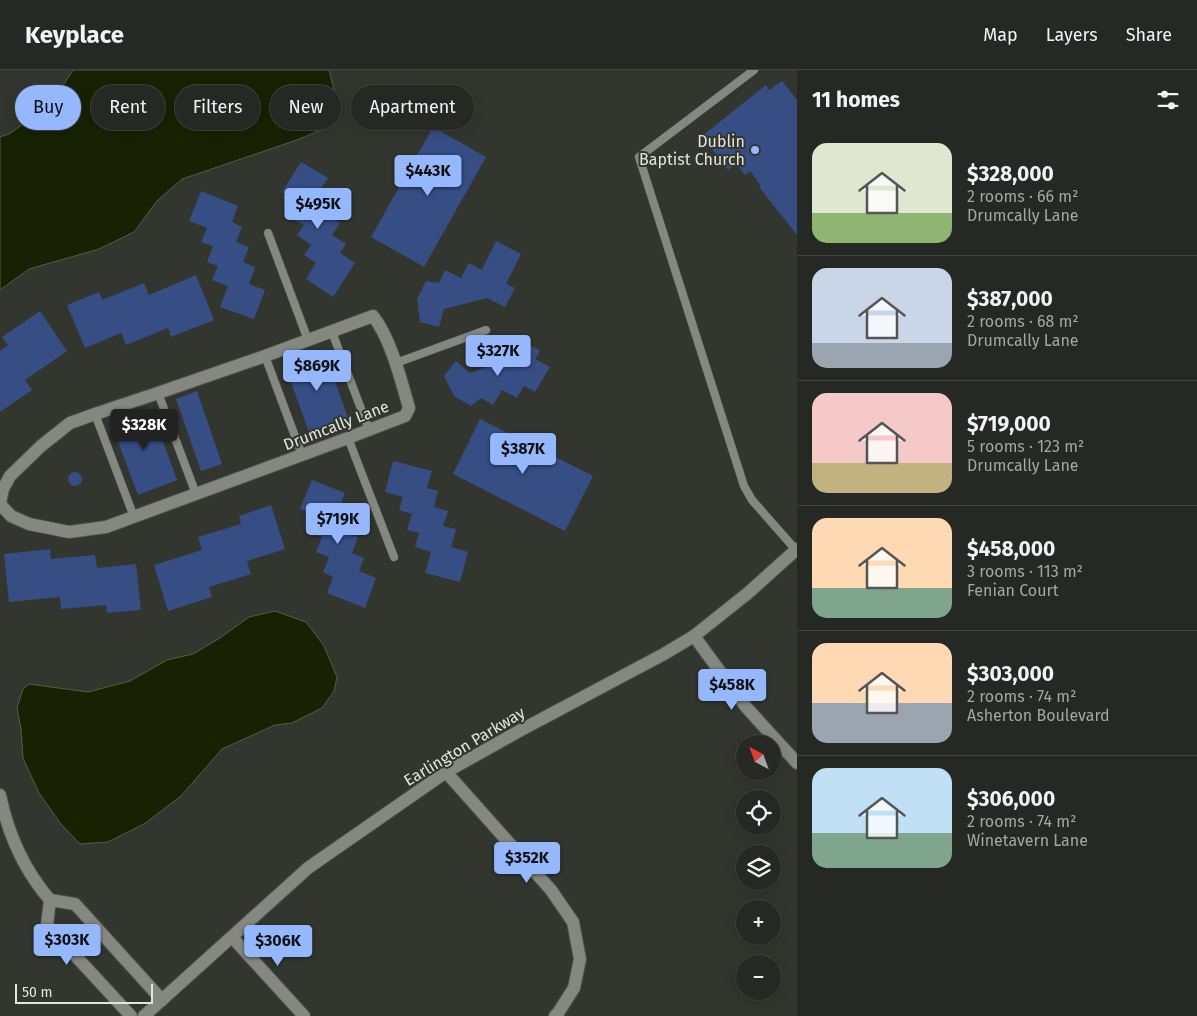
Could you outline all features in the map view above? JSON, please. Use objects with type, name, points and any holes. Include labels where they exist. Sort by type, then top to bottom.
[{"type":"street","name":"Drumcally Lane","points":[[373,316],[379,324],[396,363],[409,408],[405,416],[106,527],[69,532],[29,524],[11,516],[0,503],[3,489],[10,476],[41,446],[70,424],[332,332],[373,316]]},
{"type":"street","name":"Earlington Parkway","points":[[144,1016],[308,868],[446,772],[694,636],[748,593],[796,549]]},
{"type":"street","points":[[694,636],[746,707],[797,763]]},
{"type":"street","points":[[446,772],[551,890],[572,922],[580,959],[574,988],[555,1016]]},
{"type":"street","points":[[0,795],[2,807],[15,845],[29,873],[50,900],[75,904],[162,1000]]},
{"type":"street","points":[[50,900],[47,925],[131,1016]]},
{"type":"street","points":[[232,936],[304,1016]]},
{"type":"lane","points":[[754,70],[640,157],[744,486],[752,500],[796,549]]},
{"type":"lane","points":[[268,233],[308,340]]},
{"type":"lane","points":[[396,363],[486,330]]},
{"type":"lane","points":[[332,332],[369,430]]},
{"type":"lane","points":[[265,356],[302,455]]},
{"type":"lane","points":[[158,394],[196,494]]},
{"type":"lane","points":[[95,414],[134,516]]},
{"type":"lane","points":[[348,438],[394,557]]},
{"type":"shaded area","points":[[73,70],[329,70],[333,85],[270,85],[270,130],[321,130],[182,179],[157,201],[134,232],[99,249],[29,269],[0,290],[0,137],[15,130],[81,130],[81,85],[63,85]]},
{"type":"shaded area","points":[[275,611],[306,622],[324,646],[337,677],[334,691],[322,708],[292,723],[275,725],[222,749],[181,796],[144,824],[108,842],[80,844],[61,824],[39,793],[23,758],[17,708],[23,689],[29,684],[88,692],[130,681],[167,660],[193,654],[220,638],[249,617]]},
{"type":"building","name":"Dublin Baptist Church","points":[[782,81],[797,100],[797,235],[759,187],[761,186],[750,171],[745,175],[736,163],[728,170],[702,136],[766,85],[769,90]]},
{"type":"building","points":[[431,130],[438,130],[486,157],[424,267],[371,237]]},
{"type":"building","points":[[301,162],[328,178],[318,193],[334,204],[327,214],[340,223],[332,235],[346,244],[340,253],[355,263],[333,297],[306,279],[316,263],[304,255],[311,245],[297,235],[304,225],[291,218],[300,203],[282,192]]},
{"type":"building","points":[[201,191],[238,206],[232,222],[242,227],[236,242],[249,247],[243,262],[255,267],[249,284],[265,290],[254,319],[220,307],[228,286],[212,280],[218,266],[207,262],[213,246],[201,242],[207,228],[189,221]]},
{"type":"building","points":[[496,241],[521,254],[506,284],[515,288],[505,307],[487,298],[444,309],[439,327],[420,322],[417,299],[426,281],[439,283],[445,270],[461,278],[469,263],[482,270]]},
{"type":"building","points":[[196,275],[214,320],[171,337],[168,328],[126,345],[121,333],[85,348],[67,305],[99,292],[102,300],[144,283],[149,295]]},
{"type":"building","points":[[40,311],[67,351],[25,380],[32,390],[0,412],[0,351],[8,345],[2,337]]},
{"type":"building","points":[[522,340],[540,351],[535,359],[550,367],[535,392],[524,386],[517,398],[502,390],[493,405],[481,398],[471,406],[454,396],[444,376],[456,361],[470,373],[512,357]]},
{"type":"building","points":[[324,349],[349,421],[310,435],[284,363]]},
{"type":"building","points":[[197,391],[222,464],[201,471],[176,399]]},
{"type":"building","points":[[151,408],[177,480],[138,495],[111,423]]},
{"type":"building","points":[[480,419],[593,476],[565,531],[453,474]]},
{"type":"building","points":[[393,461],[432,471],[427,488],[438,491],[434,507],[448,511],[443,526],[456,529],[451,547],[468,552],[460,582],[425,573],[431,552],[415,547],[419,533],[407,530],[412,514],[399,510],[403,497],[385,492]]},
{"type":"building","points":[[75,472],[80,474],[82,479],[80,484],[75,486],[70,484],[68,479],[70,474]]},
{"type":"building","points":[[312,480],[345,493],[337,513],[353,519],[347,533],[358,537],[352,553],[364,558],[359,571],[376,578],[365,608],[327,593],[333,577],[323,572],[329,557],[316,552],[322,537],[310,533],[317,515],[300,509]]},
{"type":"building","points":[[271,505],[285,549],[247,561],[251,574],[209,587],[212,597],[168,611],[154,565],[202,550],[198,537],[241,524],[239,516]]},
{"type":"building","points":[[50,549],[51,559],[95,555],[97,568],[136,564],[141,610],[107,613],[106,605],[61,609],[60,597],[9,602],[4,554]]},
{"type":"place","name":"Dublin Baptist Church","points":[[755,150]]}]
